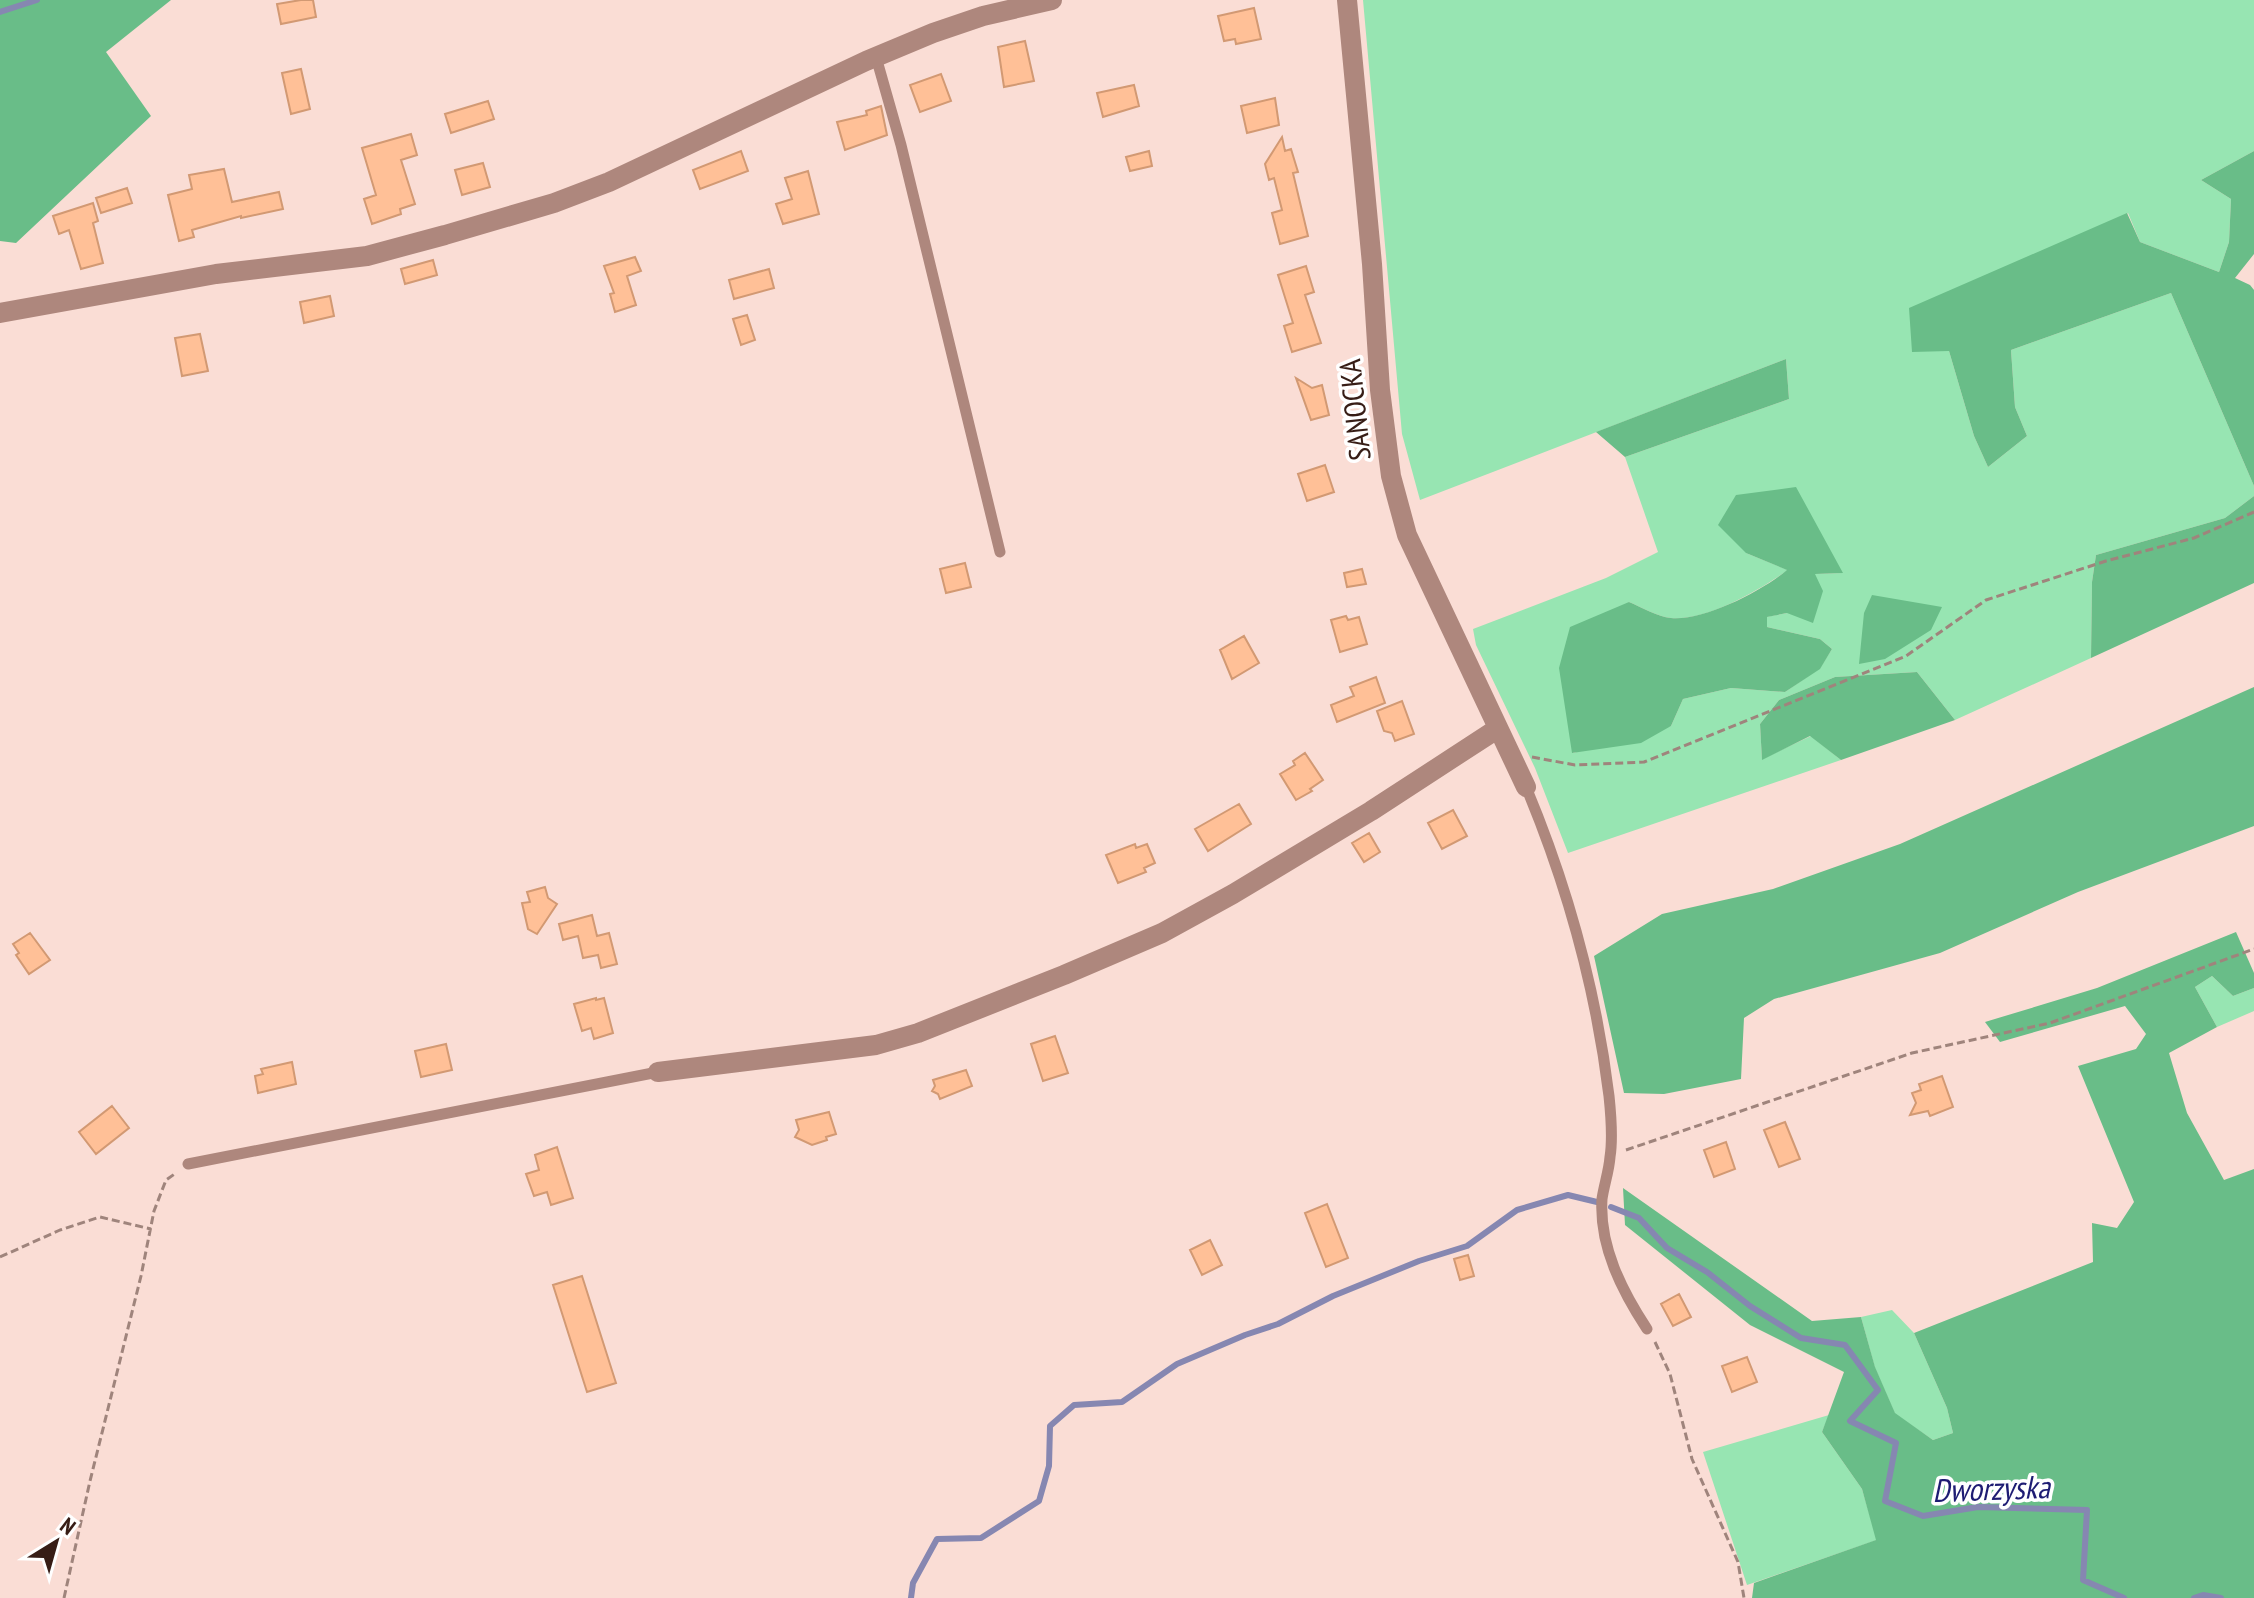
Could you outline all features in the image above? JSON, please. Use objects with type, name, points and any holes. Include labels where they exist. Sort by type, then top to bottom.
[{"type":"street","points":[[0,313],[216,274],[367,256],[554,203],[609,182],[876,57],[983,16],[1052,0]]},
{"type":"street","name":"SANOCKA","points":[[1347,0],[1372,264],[1380,390],[1391,476],[1407,535],[1526,787]]},
{"type":"street","points":[[658,1072],[876,1045],[918,1033],[1064,975],[1162,933],[1233,894],[1371,811],[1497,729]]},
{"type":"lane","points":[[876,57],[901,145],[1000,552]]},
{"type":"lane","points":[[1526,787],[1551,846],[1598,1028],[1609,1100],[1611,1155],[1602,1199],[1604,1234],[1610,1258],[1647,1329]]},
{"type":"lane","points":[[188,1164],[658,1072]]},
{"type":"path","points":[[1508,752],[1575,765],[1644,762],[1906,656],[1986,600],[2106,561],[2194,538],[2254,512]]},
{"type":"path","points":[[1611,1155],[1912,1053],[2050,1023],[2254,949]]},
{"type":"path","points":[[64,1598],[154,1211],[166,1180],[188,1164]]},
{"type":"path","points":[[0,1257],[60,1230],[100,1217],[151,1229]]},
{"type":"path","points":[[1647,1329],[1670,1374],[1692,1459],[1738,1562],[1744,1598]]},
{"type":"green space","points":[[0,0],[171,0],[106,52],[151,116],[16,243],[0,241]]},
{"type":"green space","points":[[1363,0],[2254,0],[2254,151],[2201,180],[2231,199],[2229,242],[2219,272],[2140,242],[2128,213],[1949,351],[1974,436],[1988,467],[2027,436],[2015,407],[2011,350],[2171,293],[2254,486],[2254,496],[2225,518],[2096,555],[2092,582],[2091,658],[1955,720],[1917,672],[1835,677],[1779,700],[1760,724],[1762,759],[1811,736],[1841,760],[1568,853],[1535,768],[1476,645],[1473,629],[1606,578],[1658,552],[1625,457],[1789,399],[1786,359],[1420,500],[1402,434]],"holes":[[[1746,553],[1842,573],[1814,574],[1787,613],[1766,617],[1767,627],[1820,639],[1832,649],[1820,668],[1785,692],[1731,688],[1683,699],[1671,726],[1573,753],[1567,710],[1629,602],[1671,618],[1700,615],[1748,595],[1788,570]]]},
{"type":"green space","points":[[2254,151],[2254,254],[2235,278],[2254,290],[2254,486],[2171,293],[2011,350],[2015,407],[2027,436],[1988,467],[1974,436],[1949,351],[1912,352],[1909,308],[2127,213],[2140,242],[2219,272],[2229,242],[2231,199],[2201,180]]},
{"type":"green space","points":[[1786,359],[1789,399],[1625,457],[1596,432]]},
{"type":"green space","points":[[1796,487],[1843,573],[1815,574],[1823,591],[1813,623],[1787,613],[1767,617],[1767,627],[1820,639],[1832,649],[1820,669],[1785,692],[1731,688],[1683,699],[1671,726],[1641,743],[1572,753],[1559,668],[1570,627],[1629,602],[1671,618],[1700,615],[1763,587],[1787,570],[1746,553],[1718,525],[1736,495]]},
{"type":"green space","points":[[2254,496],[2254,583],[2091,658],[2092,582],[2096,555],[2225,518]]},
{"type":"green space","points":[[1872,595],[1942,607],[1931,630],[1885,659],[1859,664],[1864,613]]},
{"type":"green space","points":[[1917,672],[1955,720],[1841,760],[1810,736],[1762,760],[1760,724],[1779,700],[1835,677]]},
{"type":"green space","points":[[2254,687],[2254,826],[2078,892],[1940,953],[1774,999],[1744,1018],[1741,1079],[1664,1094],[1624,1093],[1594,956],[1662,914],[1773,889],[1900,844]]},
{"type":"green space","points":[[2236,932],[2254,973],[2254,988],[2233,996],[2212,976],[2195,987],[2217,1027],[2169,1053],[2187,1113],[2224,1180],[2254,1169],[2254,1598],[1752,1598],[1754,1583],[1876,1540],[1862,1489],[1822,1432],[1844,1372],[1750,1325],[1625,1225],[1623,1188],[1812,1321],[1861,1317],[1875,1367],[1895,1413],[1933,1440],[1953,1433],[1947,1408],[1914,1333],[2093,1262],[2092,1223],[2117,1228],[2134,1202],[2078,1066],[2136,1049],[2146,1034],[2125,1006],[2000,1042],[1985,1022],[2097,988]]},
{"type":"green space","points":[[2212,976],[2233,996],[2254,988],[2254,1011],[2217,1027],[2195,987]]},
{"type":"green space","points":[[1892,1310],[1914,1333],[1947,1408],[1953,1433],[1933,1440],[1895,1414],[1875,1368],[1861,1317]]},
{"type":"green space","points":[[1829,1415],[1822,1432],[1862,1489],[1877,1540],[1747,1585],[1703,1452]]},
{"type":"building","points":[[313,0],[316,17],[281,24],[277,4]]},
{"type":"building","points":[[1254,8],[1261,39],[1236,44],[1235,39],[1224,41],[1218,16]]},
{"type":"building","points":[[1025,41],[1034,81],[1004,87],[998,47]]},
{"type":"building","points":[[301,69],[310,109],[291,114],[282,73]]},
{"type":"building","points":[[941,74],[951,101],[920,112],[910,85]]},
{"type":"building","points":[[1134,85],[1139,106],[1103,117],[1097,93]]},
{"type":"building","points":[[1275,98],[1279,125],[1247,133],[1241,106]]},
{"type":"building","points":[[488,101],[494,119],[451,133],[445,114]]},
{"type":"building","points":[[881,106],[887,135],[845,150],[837,122],[867,115],[866,111]]},
{"type":"building","points":[[411,134],[417,155],[401,160],[415,204],[400,209],[401,214],[372,224],[364,199],[376,195],[362,148]]},
{"type":"building","points":[[1282,137],[1285,151],[1291,149],[1298,172],[1293,173],[1308,236],[1280,244],[1272,213],[1282,210],[1274,178],[1269,180],[1265,164]]},
{"type":"building","points":[[741,151],[748,171],[700,189],[693,170]]},
{"type":"building","points":[[1149,151],[1152,166],[1130,171],[1126,157]]},
{"type":"building","points":[[483,163],[490,187],[462,195],[455,170]]},
{"type":"building","points":[[224,169],[232,202],[279,192],[283,209],[241,216],[192,230],[194,237],[179,241],[168,195],[192,189],[189,175]]},
{"type":"building","points":[[808,171],[819,214],[783,224],[776,204],[792,199],[785,178]]},
{"type":"building","points":[[127,188],[132,203],[101,213],[96,198]]},
{"type":"building","points":[[93,203],[98,221],[93,223],[103,263],[81,269],[69,230],[59,234],[53,216]]},
{"type":"building","points":[[635,257],[641,271],[627,276],[636,305],[615,312],[610,294],[614,293],[604,266]]},
{"type":"building","points":[[433,260],[437,275],[405,284],[401,269]]},
{"type":"building","points":[[1306,266],[1314,292],[1305,295],[1321,343],[1292,352],[1284,326],[1293,323],[1278,275]]},
{"type":"building","points":[[769,269],[774,288],[734,299],[729,280]]},
{"type":"building","points":[[330,296],[334,316],[304,323],[300,302]]},
{"type":"building","points":[[747,315],[755,340],[741,345],[733,319]]},
{"type":"building","points":[[200,334],[208,371],[182,376],[175,338]]},
{"type":"building","points":[[1296,378],[1312,388],[1322,385],[1329,415],[1311,420]]},
{"type":"building","points":[[1325,465],[1334,492],[1307,501],[1298,474]]},
{"type":"building","points":[[965,563],[971,587],[946,593],[940,569]]},
{"type":"building","points":[[1362,569],[1366,584],[1347,587],[1344,573]]},
{"type":"building","points":[[1346,616],[1348,620],[1359,617],[1367,644],[1340,652],[1331,620]]},
{"type":"building","points":[[1244,636],[1259,663],[1232,679],[1220,650]]},
{"type":"building","points":[[1376,677],[1385,703],[1337,722],[1331,705],[1354,696],[1350,687]]},
{"type":"building","points":[[1402,701],[1414,734],[1395,741],[1392,733],[1384,731],[1377,711]]},
{"type":"building","points":[[1305,753],[1323,780],[1296,800],[1280,774],[1295,765],[1293,761]]},
{"type":"building","points":[[1239,804],[1251,824],[1208,851],[1195,829]]},
{"type":"building","points":[[1453,810],[1467,836],[1442,849],[1428,823]]},
{"type":"building","points":[[1369,833],[1380,852],[1364,862],[1352,843]]},
{"type":"building","points":[[1135,844],[1136,848],[1147,844],[1155,863],[1144,868],[1146,872],[1118,883],[1106,855]]},
{"type":"building","points":[[545,887],[548,898],[557,904],[537,934],[528,929],[522,903],[530,902],[527,892]]},
{"type":"building","points":[[592,915],[597,936],[609,933],[617,964],[601,968],[598,955],[583,958],[578,936],[563,940],[559,924]]},
{"type":"building","points":[[30,933],[50,960],[29,974],[16,955],[19,953],[13,944]]},
{"type":"building","points":[[604,998],[613,1033],[594,1039],[591,1028],[582,1031],[574,1004]]},
{"type":"building","points":[[1055,1036],[1068,1073],[1043,1081],[1031,1044]]},
{"type":"building","points":[[446,1044],[452,1070],[421,1077],[415,1051]]},
{"type":"building","points":[[292,1062],[296,1084],[258,1093],[255,1076],[263,1074],[261,1069]]},
{"type":"building","points":[[966,1070],[972,1086],[940,1099],[932,1091],[935,1086],[933,1080]]},
{"type":"building","points":[[1942,1076],[1953,1107],[1930,1116],[1928,1111],[1910,1115],[1916,1103],[1912,1093],[1921,1090],[1919,1084]]},
{"type":"building","points":[[112,1106],[129,1128],[96,1154],[79,1132]]},
{"type":"building","points":[[829,1112],[836,1134],[812,1145],[795,1137],[799,1130],[796,1120]]},
{"type":"building","points":[[1785,1122],[1800,1159],[1779,1167],[1764,1130]]},
{"type":"building","points":[[1726,1142],[1735,1169],[1714,1177],[1704,1150]]},
{"type":"building","points":[[557,1147],[573,1198],[551,1205],[547,1192],[534,1196],[526,1174],[539,1170],[535,1155]]},
{"type":"building","points":[[1327,1204],[1348,1258],[1326,1267],[1305,1213]]},
{"type":"building","points":[[1210,1240],[1222,1265],[1202,1275],[1190,1250]]},
{"type":"building","points":[[1468,1255],[1474,1276],[1460,1280],[1454,1259]]},
{"type":"building","points":[[582,1276],[616,1383],[587,1392],[553,1285]]},
{"type":"building","points":[[1679,1294],[1691,1317],[1673,1326],[1661,1304]]},
{"type":"building","points":[[1747,1357],[1757,1382],[1732,1392],[1722,1366]]},
{"type":"waterway","points":[[0,12],[37,0]]},
{"type":"waterway","points":[[911,1598],[913,1583],[937,1539],[981,1538],[1039,1501],[1049,1466],[1050,1426],[1074,1405],[1122,1402],[1177,1364],[1278,1324],[1333,1296],[1419,1261],[1467,1246],[1517,1210],[1568,1195],[1597,1202]]},
{"type":"waterway","name":"Dworzyska","points":[[1611,1207],[1639,1218],[1667,1248],[1801,1338],[1845,1345],[1878,1390],[1850,1421],[1896,1443],[1885,1501],[1923,1516],[1978,1507],[2087,1510],[2083,1580],[2124,1598]]},
{"type":"waterway","name":"Dworzyska","points":[[2194,1598],[2203,1595],[2221,1598]]}]
